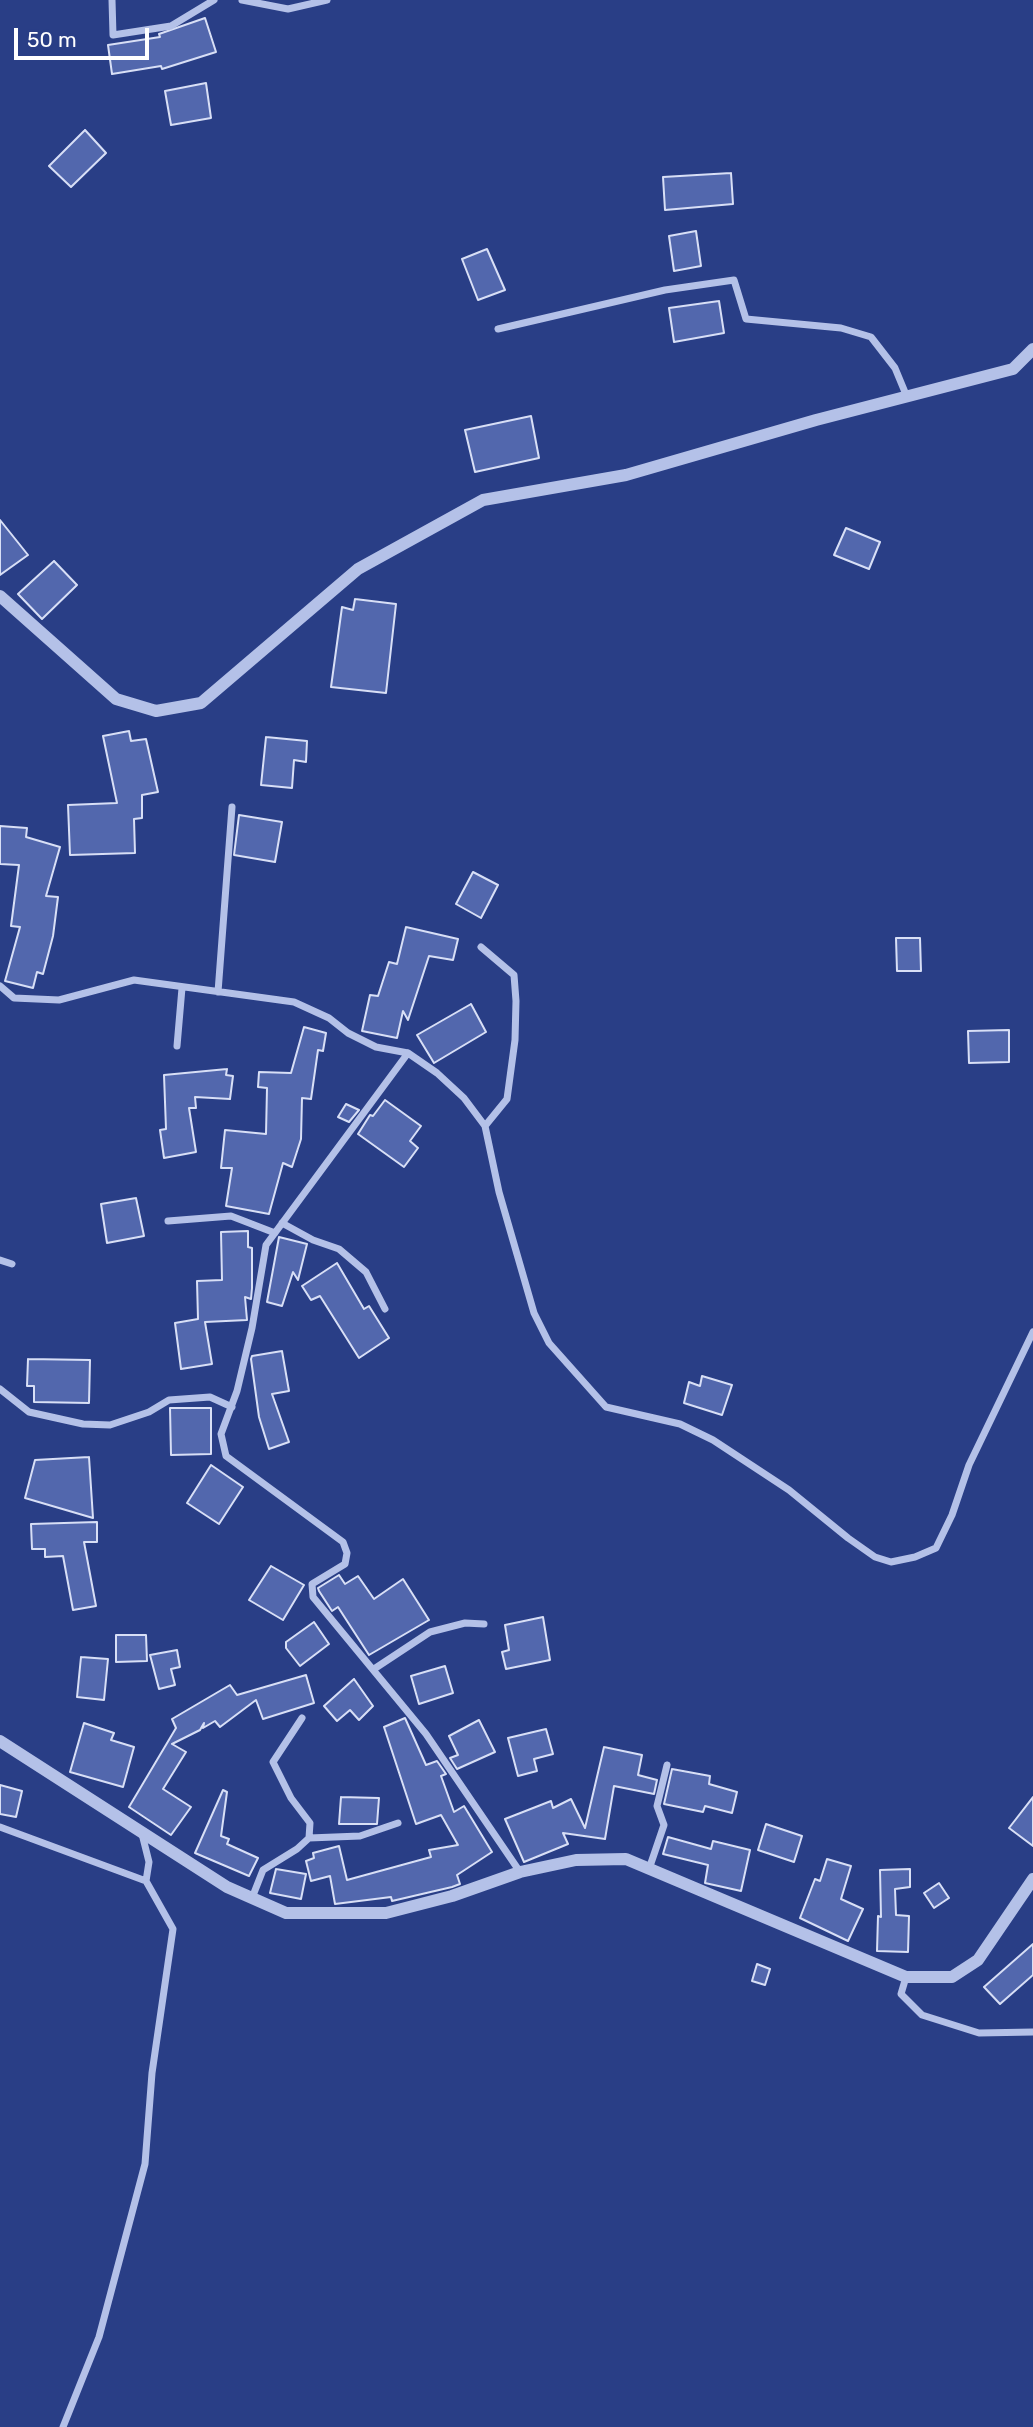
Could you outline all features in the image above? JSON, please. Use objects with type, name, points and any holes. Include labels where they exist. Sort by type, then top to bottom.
[{"type":"street","points":[[112,0],[113,35],[171,26],[214,0]]},
{"type":"street","points":[[242,0],[288,9],[327,0]]},
{"type":"street","points":[[498,329],[665,290],[734,280],[746,319],[841,328],[871,337],[895,368],[907,397]]},
{"type":"street","points":[[0,596],[116,699],[156,711],[201,703],[358,569],[483,500],[626,475],[1013,369],[1033,349]]},
{"type":"street","points":[[218,992],[232,807]]},
{"type":"street","points":[[481,947],[514,975],[516,1001],[515,1040],[507,1099],[485,1126]]},
{"type":"street","points":[[0,986],[14,998],[58,1000],[134,980],[294,1002],[329,1018],[348,1033],[376,1046],[408,1053],[437,1073],[464,1098],[485,1126],[499,1192],[534,1312],[550,1343],[606,1407],[680,1424],[713,1440],[789,1490],[876,1557],[891,1562],[915,1558],[936,1548],[952,1516],[969,1465],[1033,1332]]},
{"type":"street","points":[[177,1046],[182,988]]},
{"type":"street","points":[[408,1053],[266,1245],[252,1328],[232,1407],[221,1434],[226,1456],[343,1542],[347,1553],[345,1564],[312,1584],[313,1597],[426,1734],[520,1872]]},
{"type":"street","points":[[168,1221],[231,1216],[275,1233]]},
{"type":"street","points":[[282,1223],[313,1240],[339,1249],[366,1272],[385,1309]]},
{"type":"street","points":[[0,1260],[12,1264]]},
{"type":"street","points":[[0,1389],[29,1412],[83,1424],[110,1425],[149,1412],[169,1400],[209,1398],[232,1407]]},
{"type":"street","points":[[374,1669],[430,1632],[465,1623],[484,1624]]},
{"type":"street","points":[[302,1718],[273,1762],[290,1798],[310,1823],[309,1838]]},
{"type":"street","points":[[0,1741],[227,1887],[286,1913],[386,1913],[452,1896],[520,1872],[576,1860],[626,1859],[906,1977],[952,1977],[978,1960],[1033,1879]]},
{"type":"street","points":[[649,1869],[664,1825],[657,1806],[667,1765]]},
{"type":"street","points":[[252,1898],[263,1870],[297,1849],[309,1838],[360,1836],[398,1823]]},
{"type":"street","points":[[0,1828],[146,1881]]},
{"type":"street","points":[[63,2427],[99,2337],[145,2164],[152,2073],[173,1929],[146,1881],[149,1862],[142,1834]]},
{"type":"street","points":[[906,1977],[901,1994],[922,2015],[979,2033],[1033,2032]]},
{"type":"building","points":[[205,18],[216,52],[162,69],[161,66],[112,74],[108,45],[160,37],[159,34]]},
{"type":"building","points":[[206,83],[211,118],[171,125],[165,91]]},
{"type":"building","points":[[85,130],[106,153],[71,187],[49,166]]},
{"type":"building","points":[[731,173],[733,204],[665,210],[663,177]]},
{"type":"building","points":[[696,231],[701,266],[674,271],[669,236]]},
{"type":"building","points":[[487,249],[505,290],[478,300],[462,259]]},
{"type":"building","points":[[719,301],[724,333],[674,342],[669,308]]},
{"type":"building","points":[[531,416],[539,458],[475,472],[465,430]]},
{"type":"building","points":[[0,520],[28,555],[0,575]]},
{"type":"building","points":[[846,528],[880,542],[869,569],[834,555]]},
{"type":"building","points":[[54,561],[77,585],[42,619],[18,594]]},
{"type":"building","points":[[355,599],[396,604],[386,693],[331,687],[342,607],[353,610]]},
{"type":"building","points":[[129,731],[131,741],[146,739],[158,792],[142,795],[142,818],[134,819],[135,853],[70,855],[68,805],[117,803],[103,736]]},
{"type":"building","points":[[266,737],[307,741],[306,762],[294,760],[292,788],[261,785]]},
{"type":"building","points":[[239,815],[282,822],[275,862],[234,855]]},
{"type":"building","points":[[0,826],[27,828],[26,837],[60,847],[46,896],[58,897],[53,936],[43,974],[37,972],[33,988],[5,981],[20,927],[11,926],[19,865],[0,864]]},
{"type":"building","points":[[473,872],[498,885],[481,918],[456,904]]},
{"type":"building","points":[[406,927],[458,939],[453,960],[429,956],[408,1020],[403,1011],[397,1038],[362,1031],[370,995],[378,996],[389,962],[397,964]]},
{"type":"building","points":[[896,938],[920,938],[921,971],[897,971]]},
{"type":"building","points":[[471,1004],[486,1032],[434,1063],[417,1035]]},
{"type":"building","points":[[304,1027],[326,1033],[323,1051],[318,1050],[311,1099],[302,1098],[301,1139],[292,1167],[283,1163],[269,1214],[226,1206],[232,1168],[221,1168],[225,1130],[266,1134],[267,1088],[258,1087],[259,1072],[291,1073]]},
{"type":"building","points":[[1009,1030],[1009,1062],[969,1063],[968,1031]]},
{"type":"building","points":[[227,1069],[226,1075],[233,1076],[230,1099],[195,1097],[196,1108],[189,1108],[196,1152],[164,1158],[160,1130],[166,1129],[164,1075]]},
{"type":"building","points":[[385,1100],[421,1126],[410,1141],[418,1148],[404,1167],[358,1134],[370,1115],[373,1116]]},
{"type":"building","points":[[346,1104],[359,1110],[349,1122],[338,1117]]},
{"type":"building","points":[[136,1198],[144,1236],[107,1243],[101,1204]]},
{"type":"building","points":[[248,1231],[248,1247],[252,1248],[252,1288],[251,1299],[245,1297],[247,1320],[205,1322],[212,1364],[181,1369],[175,1323],[198,1319],[197,1281],[222,1280],[221,1232]]},
{"type":"building","points":[[279,1237],[307,1244],[298,1280],[293,1272],[282,1306],[267,1302]]},
{"type":"building","points":[[337,1263],[364,1309],[369,1306],[389,1338],[359,1358],[320,1296],[311,1300],[302,1286]]},
{"type":"building","points":[[282,1351],[289,1391],[272,1394],[289,1442],[269,1449],[259,1417],[251,1359],[252,1356]]},
{"type":"building","points":[[28,1359],[90,1360],[89,1403],[34,1402],[34,1386],[27,1386]]},
{"type":"building","points":[[702,1376],[732,1385],[722,1415],[684,1403],[689,1382],[700,1386]]},
{"type":"building","points":[[170,1408],[211,1408],[211,1454],[171,1455]]},
{"type":"building","points":[[89,1457],[93,1518],[25,1498],[35,1460]]},
{"type":"building","points":[[211,1465],[243,1487],[219,1524],[187,1503]]},
{"type":"building","points":[[97,1522],[97,1542],[84,1542],[96,1606],[73,1610],[63,1556],[45,1557],[45,1549],[32,1549],[31,1524]]},
{"type":"building","points":[[271,1566],[304,1585],[283,1620],[249,1600]]},
{"type":"building","points":[[339,1575],[345,1584],[358,1576],[374,1599],[403,1579],[429,1620],[369,1655],[338,1607],[332,1611],[319,1591],[318,1588]]},
{"type":"building","points":[[543,1617],[550,1660],[506,1669],[502,1652],[509,1650],[505,1625]]},
{"type":"building","points":[[314,1622],[329,1644],[300,1666],[286,1648],[286,1642]]},
{"type":"building","points":[[116,1635],[146,1635],[147,1661],[116,1662]]},
{"type":"building","points":[[177,1650],[180,1667],[171,1669],[175,1685],[159,1689],[150,1655]]},
{"type":"building","points":[[81,1657],[108,1659],[104,1700],[77,1697]]},
{"type":"building","points":[[445,1666],[453,1693],[419,1704],[411,1676]]},
{"type":"building","points":[[306,1675],[314,1703],[263,1719],[256,1700],[220,1727],[215,1721],[203,1728],[204,1723],[200,1730],[172,1744],[186,1752],[163,1789],[191,1807],[171,1835],[129,1807],[176,1728],[172,1719],[230,1685],[237,1695]]},
{"type":"building","points":[[354,1679],[373,1706],[359,1720],[350,1710],[337,1721],[324,1706]]},
{"type":"building","points":[[405,1718],[426,1765],[437,1761],[446,1774],[441,1776],[454,1812],[464,1806],[492,1852],[457,1875],[460,1884],[452,1887],[392,1901],[391,1897],[335,1904],[330,1876],[311,1881],[306,1861],[314,1858],[313,1853],[339,1846],[347,1880],[431,1857],[429,1850],[458,1845],[441,1815],[416,1824],[384,1727]]},
{"type":"building","points":[[479,1720],[495,1752],[457,1769],[450,1758],[458,1755],[449,1736]]},
{"type":"building","points":[[84,1723],[114,1733],[111,1740],[134,1747],[123,1787],[70,1772]]},
{"type":"building","points":[[546,1729],[553,1754],[534,1759],[537,1771],[518,1776],[508,1738]]},
{"type":"building","points":[[604,1747],[642,1755],[638,1775],[657,1780],[654,1794],[614,1786],[605,1839],[563,1833],[568,1844],[524,1862],[505,1819],[551,1801],[553,1808],[571,1799],[585,1828]]},
{"type":"building","points":[[672,1769],[710,1776],[709,1784],[737,1792],[732,1813],[705,1806],[703,1812],[664,1804]]},
{"type":"building","points":[[0,1785],[22,1791],[16,1817],[0,1814]]},
{"type":"building","points":[[223,1790],[227,1792],[221,1836],[229,1839],[227,1844],[258,1858],[249,1876],[195,1853]]},
{"type":"building","points":[[341,1797],[379,1798],[377,1824],[339,1824]]},
{"type":"building","points":[[1033,1797],[1033,1846],[1009,1828]]},
{"type":"building","points":[[766,1824],[802,1836],[794,1862],[758,1850]]},
{"type":"building","points":[[668,1837],[711,1849],[713,1841],[750,1850],[741,1891],[705,1883],[708,1865],[663,1854]]},
{"type":"building","points":[[827,1859],[851,1866],[841,1899],[863,1909],[848,1941],[800,1918],[815,1879],[820,1881]]},
{"type":"building","points":[[276,1869],[306,1874],[301,1899],[270,1893]]},
{"type":"building","points":[[910,1869],[910,1887],[895,1889],[896,1915],[909,1916],[908,1952],[877,1951],[878,1916],[881,1917],[880,1870]]},
{"type":"building","points":[[939,1883],[949,1898],[934,1908],[924,1893]]},
{"type":"building","points":[[1033,1944],[1033,1975],[1000,2004],[984,1987]]},
{"type":"building","points":[[757,1964],[770,1969],[765,1985],[752,1981]]}]
